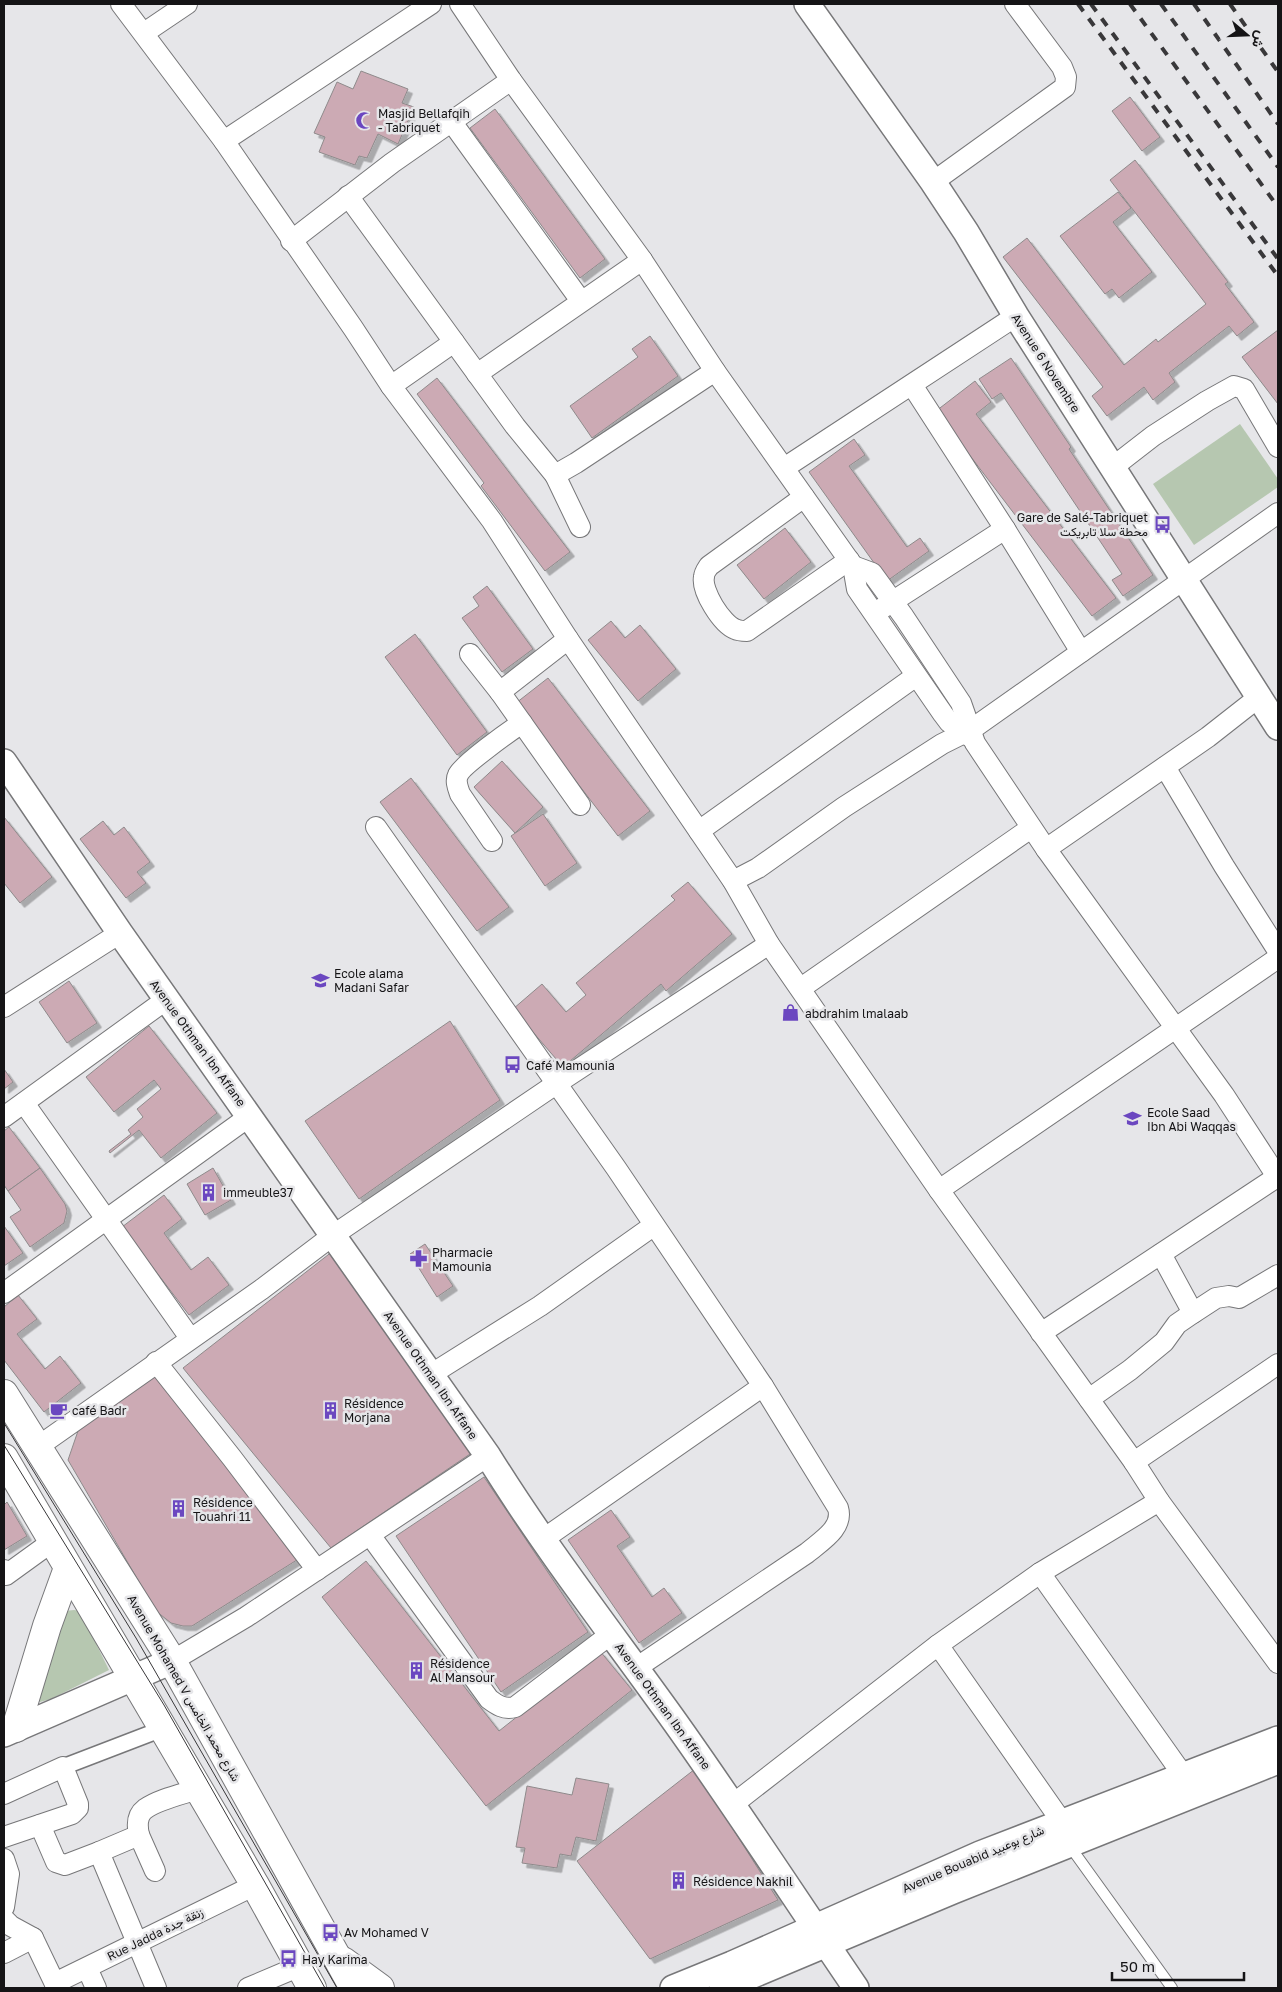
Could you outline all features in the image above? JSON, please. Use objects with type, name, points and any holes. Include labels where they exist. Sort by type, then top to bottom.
[{"type":"main road","name":"Avenue Mohamed V شارع محمد الخامس","points":[[4,1394],[36,1448],[172,1661],[354,1988]]},
{"type":"main road","points":[[4,1458],[134,1677],[162,1729],[255,1885],[306,1977]]},
{"type":"main road","points":[[10,1731],[68,1568]]},
{"type":"main road","points":[[334,1954],[380,1988]]},
{"type":"street","points":[[121,4],[224,142],[391,386],[492,521],[568,638],[733,881],[769,944],[939,1190],[1134,1462],[1159,1502],[1275,1654]]},
{"type":"street","points":[[144,33],[187,4]]},
{"type":"street","points":[[224,142],[431,4]]},
{"type":"street","points":[[460,4],[511,80],[642,260],[715,371],[851,563],[857,589],[875,612],[916,676],[949,722],[969,734]]},
{"type":"street","name":"Avenue 6 Novembre","points":[[807,4],[933,182],[966,232],[1016,316],[1278,727]]},
{"type":"street","points":[[933,182],[1065,87],[1066,77],[1062,67],[1015,4]]},
{"type":"street","points":[[292,240],[348,196],[511,80]]},
{"type":"street","points":[[451,121],[581,301]]},
{"type":"street","points":[[348,196],[515,426],[555,475],[580,527]]},
{"type":"street","points":[[477,374],[642,260]]},
{"type":"street","points":[[784,468],[1016,316]]},
{"type":"street","points":[[391,386],[454,342]]},
{"type":"street","points":[[555,475],[715,371]]},
{"type":"street","points":[[912,385],[1005,529],[1081,652]]},
{"type":"street","points":[[1114,467],[1153,436],[1214,396],[1234,386],[1244,389],[1278,447]]},
{"type":"street","points":[[804,497],[709,566],[704,576],[705,587],[710,601],[720,616],[734,629],[746,631],[851,563]]},
{"type":"street","points":[[733,881],[758,868],[844,807],[942,744],[969,734],[1081,652],[1278,513]]},
{"type":"street","points":[[875,612],[1005,529]]},
{"type":"street","points":[[851,563],[872,573],[956,695],[964,710],[969,734],[1031,828],[1224,1095],[1278,1178],[1041,1333]]},
{"type":"street","points":[[500,692],[568,638]]},
{"type":"street","points":[[470,654],[522,722],[580,805]]},
{"type":"street","points":[[699,831],[916,676]]},
{"type":"street","points":[[1046,849],[1165,767],[1259,697]]},
{"type":"street","points":[[492,841],[460,794],[457,785],[458,776],[465,766],[522,722]]},
{"type":"street","points":[[1165,767],[1224,866],[1278,951]]},
{"type":"street","name":"Avenue Othman Ibn Affane","points":[[8,776],[250,1116],[332,1236],[488,1456],[542,1540],[636,1668],[856,1988]]},
{"type":"street","points":[[376,827],[616,1168],[653,1226],[763,1386],[838,1508],[839,1514],[832,1531],[807,1553],[636,1668]]},
{"type":"street","points":[[801,988],[1031,828]]},
{"type":"street","points":[[4,1007],[120,934]]},
{"type":"street","points":[[36,1448],[262,1289],[332,1236],[556,1084],[769,944]]},
{"type":"street","points":[[939,1190],[1278,958]]},
{"type":"street","points":[[4,1117],[96,1048],[167,1000]]},
{"type":"street","points":[[24,1103],[190,1338]]},
{"type":"street","points":[[4,1293],[250,1116]]},
{"type":"street","points":[[430,1375],[540,1306],[653,1226]]},
{"type":"street","points":[[1161,1254],[1193,1313]]},
{"type":"street","points":[[1089,1399],[1130,1370],[1164,1342],[1177,1324],[1193,1313],[1216,1298],[1229,1296],[1239,1298],[1278,1275]]},
{"type":"street","points":[[156,1362],[232,1458],[316,1570]]},
{"type":"street","points":[[1134,1462],[1278,1364]]},
{"type":"street","points":[[542,1540],[763,1386]]},
{"type":"street","points":[[10,1731],[172,1661],[246,1617],[488,1456]]},
{"type":"street","points":[[732,1805],[938,1645],[1040,1574],[1159,1502]]},
{"type":"street","points":[[370,1535],[489,1699],[501,1707],[515,1707],[611,1634]]},
{"type":"street","points":[[5,1576],[53,1541]]},
{"type":"street","points":[[1040,1574],[1183,1775]]},
{"type":"street","points":[[938,1645],[1066,1834]]},
{"type":"street","points":[[4,1794],[63,1767],[162,1729]]},
{"type":"street","name":"Avenue Bouabid شارع بوعبيد","points":[[1066,1834],[1183,1775],[1278,1739]]},
{"type":"street","name":"Avenue Bouabid شارع بوعبيد","points":[[722,1988],[820,1935],[980,1854],[1066,1834],[1278,1761]]},
{"type":"street","points":[[4,1837],[72,1814],[78,1808],[77,1799],[63,1767]]},
{"type":"street","points":[[155,1871],[139,1835],[139,1820],[145,1809],[198,1789]]},
{"type":"street","points":[[40,1825],[56,1862],[65,1865],[139,1835]]},
{"type":"street","points":[[99,1852],[156,1988]]},
{"type":"street","points":[[4,1859],[9,1874],[4,1907]]},
{"type":"street","name":"Rue Jadda زنقة جدة","points":[[56,1986],[136,1943],[255,1885]]},
{"type":"street","points":[[4,1919],[11,1926],[33,1938],[56,1986]]},
{"type":"street","name":"Avenue Bouabid شارع بوعبيد","points":[[673,1988],[732,1964],[820,1935]]},
{"type":"street","points":[[4,1953],[33,1938]]},
{"type":"street","points":[[88,1968],[96,1988]]},
{"type":"street","points":[[248,1988],[306,1977]]},
{"type":"lane","points":[[1066,1834],[1172,1988]]},
{"type":"green space","points":[[1240,424],[1278,479],[1278,487],[1194,545],[1153,484]]},
{"type":"green space","points":[[65,1611],[80,1611],[109,1670],[51,1699],[40,1702],[36,1699]]},
{"type":"building","name":"Masjid Bellafqih - Tabriquet","points":[[361,71],[408,89],[402,103],[414,107],[398,144],[378,134],[367,158],[359,156],[355,165],[319,152],[325,137],[314,133],[337,82],[353,89]]},
{"type":"building","points":[[1130,97],[1160,137],[1142,151],[1112,111]]},
{"type":"building","points":[[495,109],[605,259],[580,278],[470,128]]},
{"type":"building","points":[[1135,160],[1228,282],[1225,284],[1254,322],[1237,336],[1229,326],[1169,373],[1175,382],[1153,400],[1144,387],[1107,416],[1092,396],[1103,387],[1003,257],[1027,238],[1124,365],[1156,339],[1158,342],[1206,304],[1110,180]]},
{"type":"building","points":[[1118,192],[1131,208],[1113,222],[1152,272],[1119,298],[1112,289],[1105,294],[1060,236]]},
{"type":"building","points":[[1278,330],[1278,404],[1242,357]]},
{"type":"building","points":[[650,336],[678,376],[592,438],[570,406],[638,357],[632,349]]},
{"type":"building","points":[[1011,358],[1153,575],[1123,596],[1112,580],[1122,574],[1001,393],[992,399],[979,379]]},
{"type":"building","points":[[437,378],[570,552],[545,571],[481,486],[484,483],[417,394]]},
{"type":"building","points":[[975,381],[991,402],[976,414],[1116,598],[1092,616],[936,411]]},
{"type":"building","points":[[854,439],[865,455],[849,466],[907,547],[920,538],[929,551],[887,581],[809,472]]},
{"type":"building","points":[[785,528],[811,562],[764,599],[737,565]]},
{"type":"building","points":[[487,586],[533,649],[502,672],[462,618],[479,606],[473,597]]},
{"type":"building","points":[[611,621],[625,638],[640,625],[676,669],[638,701],[588,640]]},
{"type":"building","points":[[415,634],[487,732],[457,755],[385,657]]},
{"type":"building","points":[[548,678],[650,811],[618,836],[516,703]]},
{"type":"building","points":[[502,761],[543,807],[515,833],[474,787]]},
{"type":"building","points":[[411,778],[509,907],[477,931],[380,802]]},
{"type":"building","points":[[543,814],[577,863],[545,886],[511,836]]},
{"type":"building","points":[[4,817],[52,877],[20,903],[4,883]]},
{"type":"building","points":[[103,821],[114,835],[124,827],[150,862],[137,872],[146,883],[126,898],[80,839]]},
{"type":"building","points":[[688,882],[732,934],[666,991],[661,984],[563,1067],[513,1009],[542,984],[566,1012],[586,995],[576,983],[675,900],[671,896]]},
{"type":"building","points":[[69,981],[97,1023],[67,1043],[39,1002]]},
{"type":"building","points":[[450,1021],[500,1100],[359,1199],[305,1121]]},
{"type":"building","points":[[149,1026],[217,1113],[161,1158],[139,1130],[110,1153],[109,1151],[131,1134],[128,1130],[143,1117],[137,1109],[161,1089],[154,1080],[114,1112],[86,1077]]},
{"type":"building","points":[[4,1069],[13,1082],[4,1089]]},
{"type":"building","points":[[9,1127],[40,1168],[8,1191],[4,1185],[4,1131]]},
{"type":"building","points":[[40,1168],[65,1204],[67,1211],[64,1223],[30,1247],[10,1217],[21,1210],[8,1191]]},
{"type":"building","name":"immeuble37","points":[[213,1168],[231,1200],[205,1215],[187,1184]]},
{"type":"building","points":[[164,1195],[182,1219],[164,1233],[191,1270],[208,1257],[229,1285],[189,1315],[122,1227]]},
{"type":"building","points":[[4,1226],[23,1253],[4,1266]]},
{"type":"building","points":[[425,1244],[453,1286],[437,1297],[410,1254]]},
{"type":"building","name":"Résidence Morjana","points":[[333,1251],[473,1452],[331,1548],[183,1368]]},
{"type":"building","points":[[18,1295],[37,1319],[17,1334],[45,1369],[60,1356],[81,1383],[44,1412],[4,1360],[4,1307]]},
{"type":"building","name":"Résidence Touahri 11","points":[[157,1374],[300,1558],[192,1626],[171,1623],[156,1611],[68,1460],[79,1428]]},
{"type":"building","name":"Résidence Al Mansour","points":[[484,1477],[588,1632],[501,1692],[396,1536]]},
{"type":"building","points":[[7,1502],[27,1536],[4,1550],[4,1505]]},
{"type":"building","points":[[611,1510],[630,1537],[617,1546],[652,1597],[664,1588],[682,1613],[639,1643],[568,1540]]},
{"type":"building","name":"Résidence Al Mansour","points":[[366,1561],[499,1731],[600,1651],[632,1690],[486,1806],[322,1597]]},
{"type":"building","name":"Résidence Nakhil","points":[[695,1769],[778,1900],[650,1959],[577,1861]]},
{"type":"building","points":[[576,1778],[609,1784],[596,1841],[576,1837],[571,1856],[560,1854],[557,1868],[522,1863],[525,1848],[516,1847],[527,1786],[572,1795]]},
{"type":"tram line","points":[[4,1423],[136,1638],[337,1988]]},
{"type":"tram line","points":[[4,1445],[164,1705],[325,1988]]},
{"type":"railway","points":[[1078,4],[1278,276]]},
{"type":"railway","points":[[1091,4],[1278,259]]},
{"type":"railway","points":[[1130,4],[1278,207]]},
{"type":"railway","points":[[1161,4],[1278,167]]},
{"type":"railway","points":[[1194,4],[1278,124]]},
{"type":"railway","points":[[1230,4],[1278,72]]},
{"type":"place","name":"Masjid Bellafqih - Tabriquet","points":[[364,120]]},
{"type":"place","name":"Gare de Salé-Tabriquet محطة سلا تابريكت","points":[[1162,524]]},
{"type":"place","name":"Ecole alama Madani Safar","points":[[320,980]]},
{"type":"place","name":"abdrahim lmalaab","points":[[791,1013]]},
{"type":"place","name":"Café Mamounia","points":[[512,1065]]},
{"type":"place","name":"Ecole Saad Ibn Abi Waqqas","points":[[1133,1119]]},
{"type":"place","name":"immeuble37","points":[[209,1192]]},
{"type":"place","name":"Pharmacie Mamounia","points":[[418,1259]]},
{"type":"place","name":"café Badr","points":[[58,1410]]},
{"type":"place","name":"Résidence Morjana","points":[[330,1410]]},
{"type":"place","name":"Résidence Touahri 11","points":[[179,1509]]},
{"type":"place","name":"Résidence Al Mansour","points":[[416,1670]]},
{"type":"place","name":"Résidence Nakhil","points":[[679,1881]]},
{"type":"place","name":"Av Mohamed V","points":[[330,1932]]},
{"type":"place","name":"Hay Karima","points":[[288,1959]]}]
